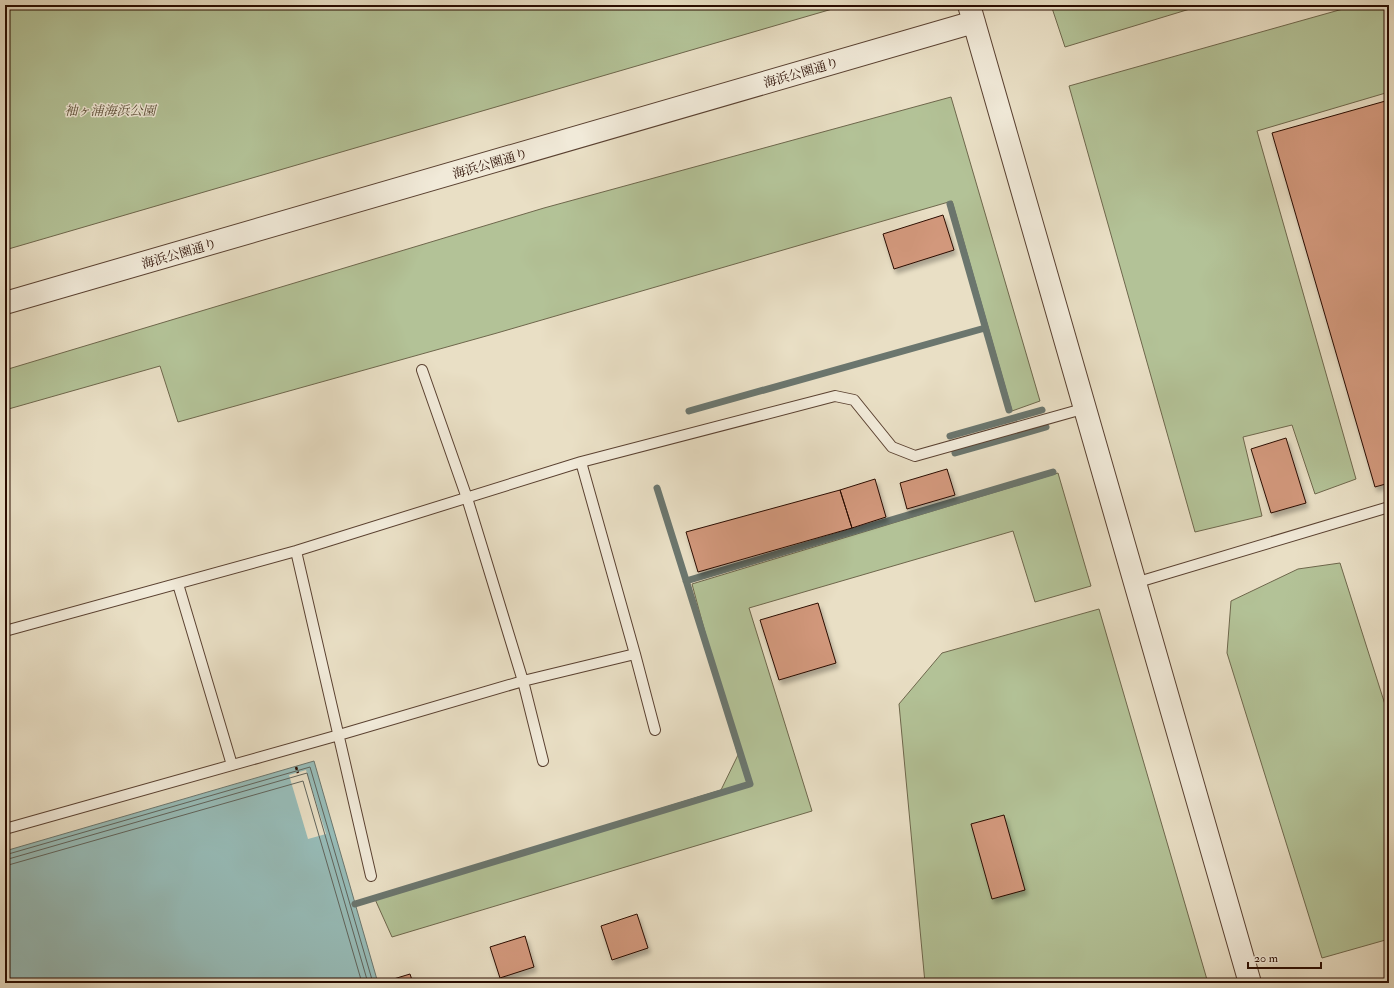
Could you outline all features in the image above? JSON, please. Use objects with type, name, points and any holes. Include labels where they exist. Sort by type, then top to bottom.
[{"type":"street","name":"海浜公園通り","points":[[5,303],[972,14]]},
{"type":"street","points":[[972,14],[1250,983]]},
{"type":"lane","points":[[422,370],[467,498],[523,681],[542,762]]},
{"type":"lane","points":[[5,631],[296,551],[581,462],[835,396],[854,400],[892,447],[915,456],[1086,408]]},
{"type":"lane","points":[[581,462],[655,730]]},
{"type":"lane","points":[[1135,583],[1389,508]]},
{"type":"lane","points":[[296,551],[371,876]]},
{"type":"lane","points":[[178,584],[232,765]]},
{"type":"lane","points":[[5,829],[339,735],[523,681],[635,654]]},
{"type":"path","points":[[296,767],[298,773]]},
{"type":"green space","name":"袖ヶ浦海浜公園","points":[[5,5],[846,5],[5,250]]},
{"type":"green space","points":[[1051,5],[1203,5],[1065,47]]},
{"type":"green space","points":[[1357,5],[1389,5],[1389,92],[1257,131],[1356,479],[1315,494],[1292,425],[1243,437],[1262,516],[1195,532],[1069,86]]},
{"type":"green space","points":[[951,97],[1040,401],[1012,411],[952,201],[497,333],[178,422],[160,366],[5,410],[5,370],[544,208]]},
{"type":"green space","points":[[1058,473],[1091,586],[1035,602],[1013,531],[749,608],[812,811],[392,937],[374,897],[721,790],[738,755],[692,584]]},
{"type":"green space","points":[[1340,563],[1389,717],[1389,939],[1322,958],[1227,653],[1231,601],[1298,569]]},
{"type":"green space","points":[[1099,609],[1208,983],[925,983],[899,704],[942,653]]},
{"type":"water","points":[[314,761],[378,983],[5,983],[5,851]]},
{"type":"pier","points":[[306,770],[326,834],[308,839],[289,775]]},
{"type":"building","points":[[1389,100],[1389,483],[1375,487],[1272,133]]},
{"type":"building","points":[[943,215],[954,250],[894,269],[883,234]]},
{"type":"building","points":[[1286,438],[1306,503],[1271,513],[1251,449]]},
{"type":"building","points":[[947,469],[955,495],[907,509],[900,483]]},
{"type":"building","points":[[875,479],[886,517],[852,528],[840,490]]},
{"type":"building","points":[[840,490],[852,528],[698,572],[686,532]]},
{"type":"building","points":[[818,603],[836,663],[779,680],[760,620]]},
{"type":"building","points":[[1004,815],[1025,890],[992,899],[971,824]]},
{"type":"building","points":[[637,914],[648,948],[612,960],[601,926]]},
{"type":"building","points":[[525,936],[534,967],[500,978],[490,947]]},
{"type":"building","points":[[410,974],[413,983],[388,983],[387,981]]},
{"type":"waterway","points":[[950,204],[1009,410]]},
{"type":"waterway","points":[[689,411],[985,328]]},
{"type":"waterway","points":[[950,436],[1042,410]]},
{"type":"waterway","points":[[955,453],[1046,427]]},
{"type":"waterway","points":[[686,581],[1053,472]]},
{"type":"waterway","points":[[355,904],[750,784],[657,488]]}]
